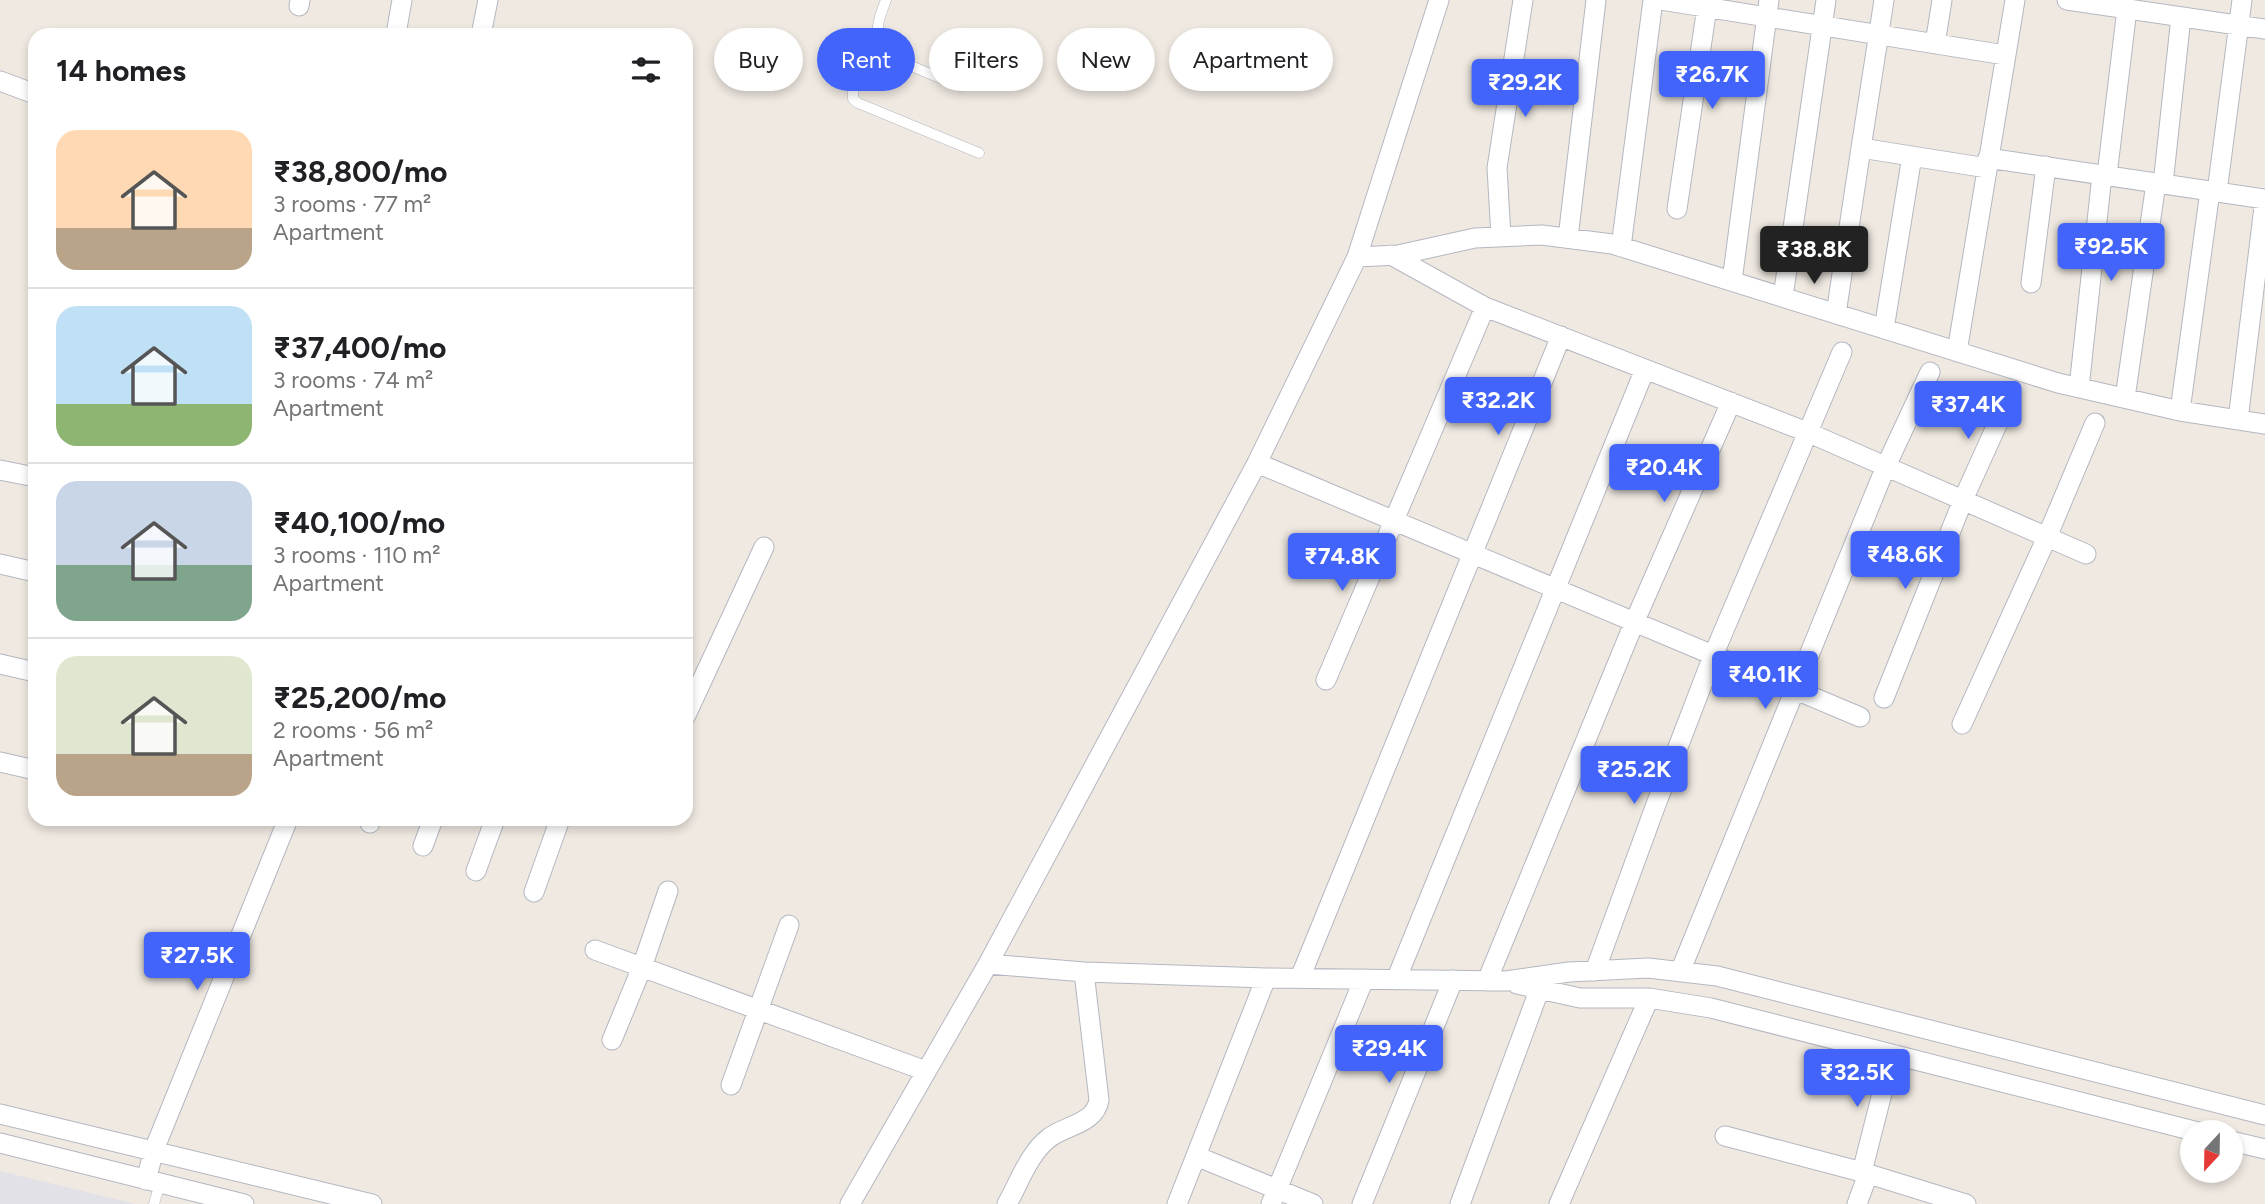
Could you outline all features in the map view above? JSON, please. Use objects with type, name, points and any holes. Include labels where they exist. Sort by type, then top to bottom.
[{"type":"street","points":[[397,28],[402,0]]},
{"type":"street","points":[[482,28],[488,0]]},
{"type":"street","points":[[850,1204],[988,964],[1257,463],[1357,257],[1439,0]]},
{"type":"street","points":[[1501,237],[1497,168],[1523,0]]},
{"type":"street","points":[[1568,238],[1597,0]]},
{"type":"street","points":[[1621,247],[1653,0]]},
{"type":"street","points":[[1661,0],[1768,8],[1822,26],[2006,55]]},
{"type":"street","points":[[1783,297],[1826,0]]},
{"type":"street","points":[[1836,314],[1884,0]]},
{"type":"street","points":[[1935,44],[1942,0]]},
{"type":"street","points":[[1956,352],[2015,0]]},
{"type":"street","points":[[2072,0],[2186,12],[2238,26],[2265,29]]},
{"type":"street","points":[[2180,411],[2242,0]]},
{"type":"street","points":[[1677,209],[1701,4]]},
{"type":"street","points":[[2079,388],[2105,175],[2131,6]]},
{"type":"street","points":[[1731,281],[1768,8]]},
{"type":"street","points":[[2125,398],[2186,12]]},
{"type":"street","points":[[0,81],[28,91]]},
{"type":"street","points":[[1861,148],[1913,156],[2046,166],[2265,199],[2238,420]]},
{"type":"street","points":[[1884,329],[1913,156]]},
{"type":"street","points":[[2031,283],[2046,166]]},
{"type":"street","points":[[1357,257],[1391,255],[1475,238],[1542,234],[1621,247],[2079,388],[2180,411],[2265,424]]},
{"type":"street","points":[[1391,255],[1485,307],[1807,432],[2086,554]]},
{"type":"street","points":[[1326,680],[1485,307]]},
{"type":"street","points":[[1300,978],[1561,336]]},
{"type":"street","points":[[1595,971],[1713,656],[1842,352]]},
{"type":"street","points":[[1396,979],[1645,369]]},
{"type":"street","points":[[1680,972],[1886,466],[1930,372]]},
{"type":"street","points":[[1884,698],[1963,500],[2009,398]]},
{"type":"street","points":[[1496,981],[1634,622],[1731,402]]},
{"type":"street","points":[[1962,724],[2047,537],[2095,423]]},
{"type":"street","points":[[1257,463],[1860,718]]},
{"type":"street","points":[[0,470],[28,476]]},
{"type":"street","points":[[693,700],[764,547]]},
{"type":"street","points":[[0,564],[28,570]]},
{"type":"street","points":[[0,664],[28,670]]},
{"type":"street","points":[[0,762],[28,768]]},
{"type":"street","points":[[153,1181],[155,1150],[285,826]]},
{"type":"street","points":[[422,846],[430,826]]},
{"type":"street","points":[[476,871],[492,826]]},
{"type":"street","points":[[534,892],[558,826]]},
{"type":"street","points":[[612,1040],[642,967],[668,891]]},
{"type":"street","points":[[731,1085],[789,925]]},
{"type":"street","points":[[596,950],[926,1071]]},
{"type":"street","points":[[988,964],[1084,972],[1266,978],[1542,982],[1595,971],[1648,968],[1717,976],[2265,1115]]},
{"type":"street","points":[[1007,1204],[1043,1144],[1097,1110],[1099,1100],[1084,972]]},
{"type":"street","points":[[1177,1204],[1266,978]]},
{"type":"street","points":[[1274,1196],[1364,979]]},
{"type":"street","points":[[1362,1204],[1453,981]]},
{"type":"street","points":[[1542,982],[1580,998],[1649,998],[1711,1008],[2180,1127]]},
{"type":"street","points":[[1460,1204],[1542,982]]},
{"type":"street","points":[[1559,1204],[1649,998]]},
{"type":"street","points":[[1857,1204],[1892,1054]]},
{"type":"street","points":[[0,1114],[372,1204]]},
{"type":"street","points":[[1725,1136],[1866,1173],[1966,1204]]},
{"type":"street","points":[[0,1143],[244,1204]]},
{"type":"street","points":[[2244,1144],[2265,1149]]},
{"type":"street","points":[[1196,1156],[1274,1196],[1313,1204]]},
{"type":"lane","points":[[878,28],[886,0]]},
{"type":"lane","points":[[853,91],[853,99],[858,103],[979,153]]},
{"type":"lane","points":[[153,1181],[154,1204]]},
{"type":"shaded area","points":[[0,1171],[136,1204],[0,1204]]}]
